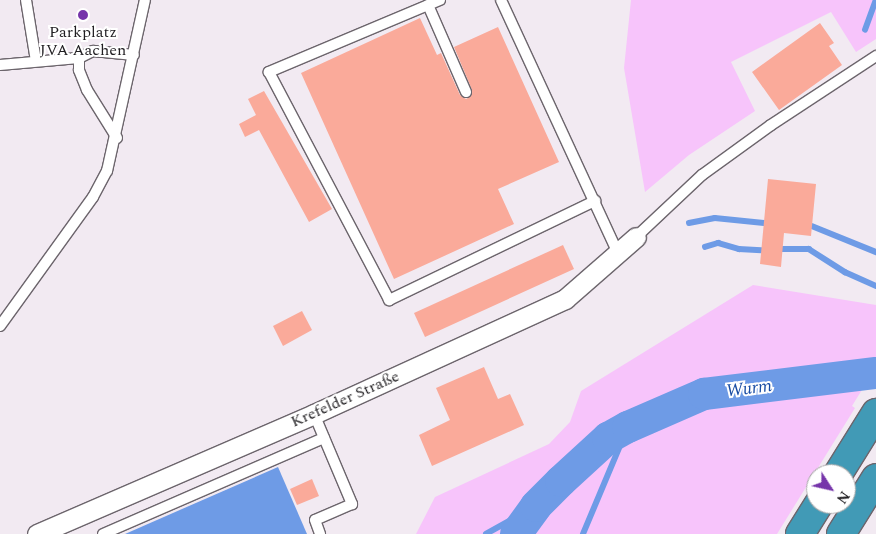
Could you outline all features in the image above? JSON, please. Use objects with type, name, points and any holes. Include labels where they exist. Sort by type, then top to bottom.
[{"type":"highway","points":[[844,464],[874,416]]},
{"type":"highway","points":[[841,534],[876,478]]},
{"type":"highway","points":[[800,534],[813,514]]},
{"type":"street","name":"Krefelder Straße","points":[[36,534],[314,414],[565,299],[636,237]]},
{"type":"lane","points":[[26,0],[36,61]]},
{"type":"lane","points":[[0,326],[93,197],[107,171],[117,138],[145,0]]},
{"type":"lane","points":[[440,0],[269,72],[389,300],[595,201]]},
{"type":"lane","points":[[501,0],[618,253]]},
{"type":"lane","points":[[428,5],[466,92]]},
{"type":"lane","points":[[0,65],[79,58],[93,51],[134,55]]},
{"type":"lane","points":[[636,237],[702,175],[771,125],[876,56]]},
{"type":"lane","points":[[79,58],[78,70],[87,90],[117,138]]},
{"type":"lane","points":[[314,414],[352,504],[315,520],[320,534]]},
{"type":"lane","points":[[103,534],[324,438]]},
{"type":"shaded area","points":[[631,0],[876,0],[876,39],[856,52],[831,12],[731,62],[755,111],[689,155],[645,192],[624,68]]},
{"type":"shaded area","points":[[753,285],[876,305],[876,367],[852,406],[855,408],[820,464],[806,464],[806,487],[777,534],[416,534],[435,497],[549,444],[570,422],[581,391]]},
{"type":"water","points":[[278,467],[307,534],[125,534]]},
{"type":"building","points":[[420,18],[437,55],[441,53],[460,95],[466,99],[471,96],[472,90],[454,47],[498,27],[559,162],[498,189],[514,224],[394,279],[301,73]]},
{"type":"building","points":[[820,23],[834,43],[829,46],[842,65],[779,110],[752,72]]},
{"type":"building","points":[[264,91],[332,209],[309,222],[259,130],[245,137],[239,124],[256,115],[248,99]]},
{"type":"building","points":[[768,179],[816,184],[811,236],[784,233],[781,267],[760,264]]},
{"type":"building","points":[[563,245],[574,269],[425,337],[414,313]]},
{"type":"building","points":[[302,311],[312,330],[283,346],[273,326]]},
{"type":"building","points":[[484,367],[498,399],[510,394],[524,425],[432,466],[419,435],[450,420],[436,388]]},
{"type":"building","points":[[312,479],[319,496],[297,505],[290,489]]},
{"type":"waterway","points":[[865,30],[876,0]]},
{"type":"waterway","points":[[689,223],[715,218],[764,223]]},
{"type":"waterway","points":[[812,226],[876,252]]},
{"type":"waterway","points":[[705,247],[718,243],[739,249],[761,250]]},
{"type":"waterway","points":[[782,249],[809,249],[845,272],[876,286]]},
{"type":"waterway","name":"Wurm","points":[[516,534],[536,506],[561,481],[608,438],[628,427],[704,394],[876,373]]},
{"type":"waterway","name":"Wurm","points":[[583,534],[628,427]]},
{"type":"waterway","points":[[486,534],[536,506]]},
{"type":"place","name":"Parkplatz JVA Aachen","points":[[83,15]]}]
